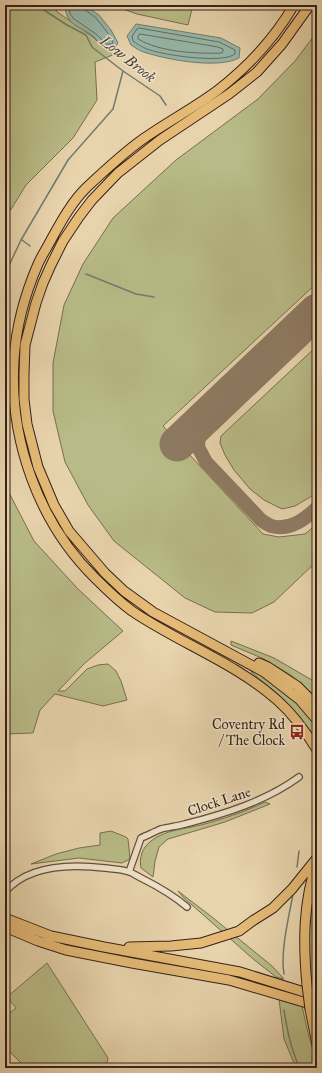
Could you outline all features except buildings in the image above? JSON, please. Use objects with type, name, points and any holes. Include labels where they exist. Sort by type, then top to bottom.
[{"type":"highway","points":[[294,5],[264,48],[249,63],[219,89],[142,140],[111,164],[84,191],[67,213],[39,262],[26,296],[16,338],[13,383],[16,422],[34,487],[60,536],[83,566],[96,580],[131,610],[248,678],[275,698],[295,719],[317,750]]},
{"type":"highway","points":[[310,5],[282,44],[257,72],[229,94],[160,140],[118,173],[92,200],[79,217],[63,241],[43,283],[36,303],[25,345],[24,400],[27,424],[38,467],[54,505],[69,531],[105,574],[124,591],[153,612],[264,672],[300,700],[317,720]]},
{"type":"highway","points":[[212,644],[230,649],[268,667],[297,686],[317,706]]},
{"type":"highway","points":[[104,947],[171,946],[201,943],[238,931],[273,908],[292,889],[317,858]]},
{"type":"highway","points":[[317,861],[308,896],[304,925],[304,959],[307,985],[313,1008],[317,1044]]},
{"type":"highway","points":[[5,918],[51,936],[240,972],[317,996]]},
{"type":"highway","points":[[5,928],[66,950],[229,980],[313,1008]]},
{"type":"street","name":"Clock Lane","points":[[141,838],[162,829],[185,824],[253,803],[274,793],[299,777]]},
{"type":"street","points":[[129,872],[141,838],[135,837]]},
{"type":"street","points":[[5,892],[25,876],[40,870],[56,867],[84,866],[116,869],[129,872],[174,896],[187,907]]},
{"type":"green space","points":[[5,5],[57,5],[56,11],[93,37],[104,48],[114,49],[115,54],[95,62],[97,100],[73,138],[26,185],[5,219]]},
{"type":"green space","points":[[112,5],[193,5],[188,25],[137,14]]},
{"type":"green space","points":[[317,32],[317,283],[163,426],[263,534],[279,537],[305,534],[317,524],[317,561],[274,602],[252,613],[215,612],[185,598],[114,541],[88,505],[65,462],[53,411],[53,363],[64,305],[83,264],[113,218],[176,160],[258,99],[295,61]]},
{"type":"green space","points":[[317,346],[317,493],[295,506],[282,509],[264,500],[250,489],[234,470],[220,443],[221,436]]},
{"type":"green space","points":[[5,485],[34,541],[78,589],[123,631],[85,663],[58,691],[65,691],[87,669],[98,665],[108,664],[116,671],[127,700],[103,706],[55,694],[40,710],[33,733],[5,734]]},
{"type":"green space","points":[[231,641],[274,658],[317,683],[317,698],[292,676],[264,659],[231,645]]},
{"type":"green space","points":[[253,670],[299,705],[307,713],[317,727],[317,740],[292,708],[278,694],[251,672]]},
{"type":"green space","points":[[265,802],[270,804],[225,822],[168,839],[159,847],[153,877],[141,868],[140,860],[143,850],[156,837],[175,830],[201,825],[225,818]]},
{"type":"green space","points":[[111,831],[128,839],[130,859],[122,863],[79,858],[31,864],[56,854],[79,848],[100,845],[100,833]]},
{"type":"green space","points":[[317,881],[317,995],[315,995],[310,970],[309,937],[311,913]]},
{"type":"green space","points":[[178,891],[272,966],[284,979],[276,977],[252,958]]},
{"type":"green space","points":[[47,963],[108,1058],[107,1063],[103,1068],[30,1068],[24,1066],[5,1047],[5,1017],[16,1008],[7,997]]},
{"type":"green space","points":[[279,999],[302,1006],[317,1068],[296,1068],[284,1039]]},
{"type":"water","points":[[67,5],[84,5],[99,15],[111,30],[118,43],[114,49],[104,48],[93,36],[71,22],[66,13],[65,7]]},
{"type":"water","points":[[136,24],[221,38],[240,48],[239,58],[219,63],[206,63],[180,61],[145,52],[131,45],[127,36]]},
{"type":"waterway","name":"Low Brook","points":[[36,5],[67,25],[86,35],[92,47],[123,71],[160,96],[166,105]]},
{"type":"waterway","points":[[5,274],[21,240],[68,160],[113,109],[123,71]]},
{"type":"waterway","points":[[22,240],[30,246]]},
{"type":"waterway","points":[[86,274],[136,294],[154,297]]},
{"type":"waterway","points":[[297,867],[299,851]]},
{"type":"waterway","points":[[284,974],[284,945],[293,894]]},
{"type":"waterway","points":[[284,1010],[286,1025],[294,1055],[300,1068]]},
{"type":"taxiway","points":[[208,415],[199,433],[198,447],[206,462],[261,520],[271,526],[290,526],[307,517],[317,508]]},
{"type":"runway","points":[[177,444],[317,311]]},
{"type":"place","name":"Coventry Rd / The Clock","points":[[297,732]]}]
